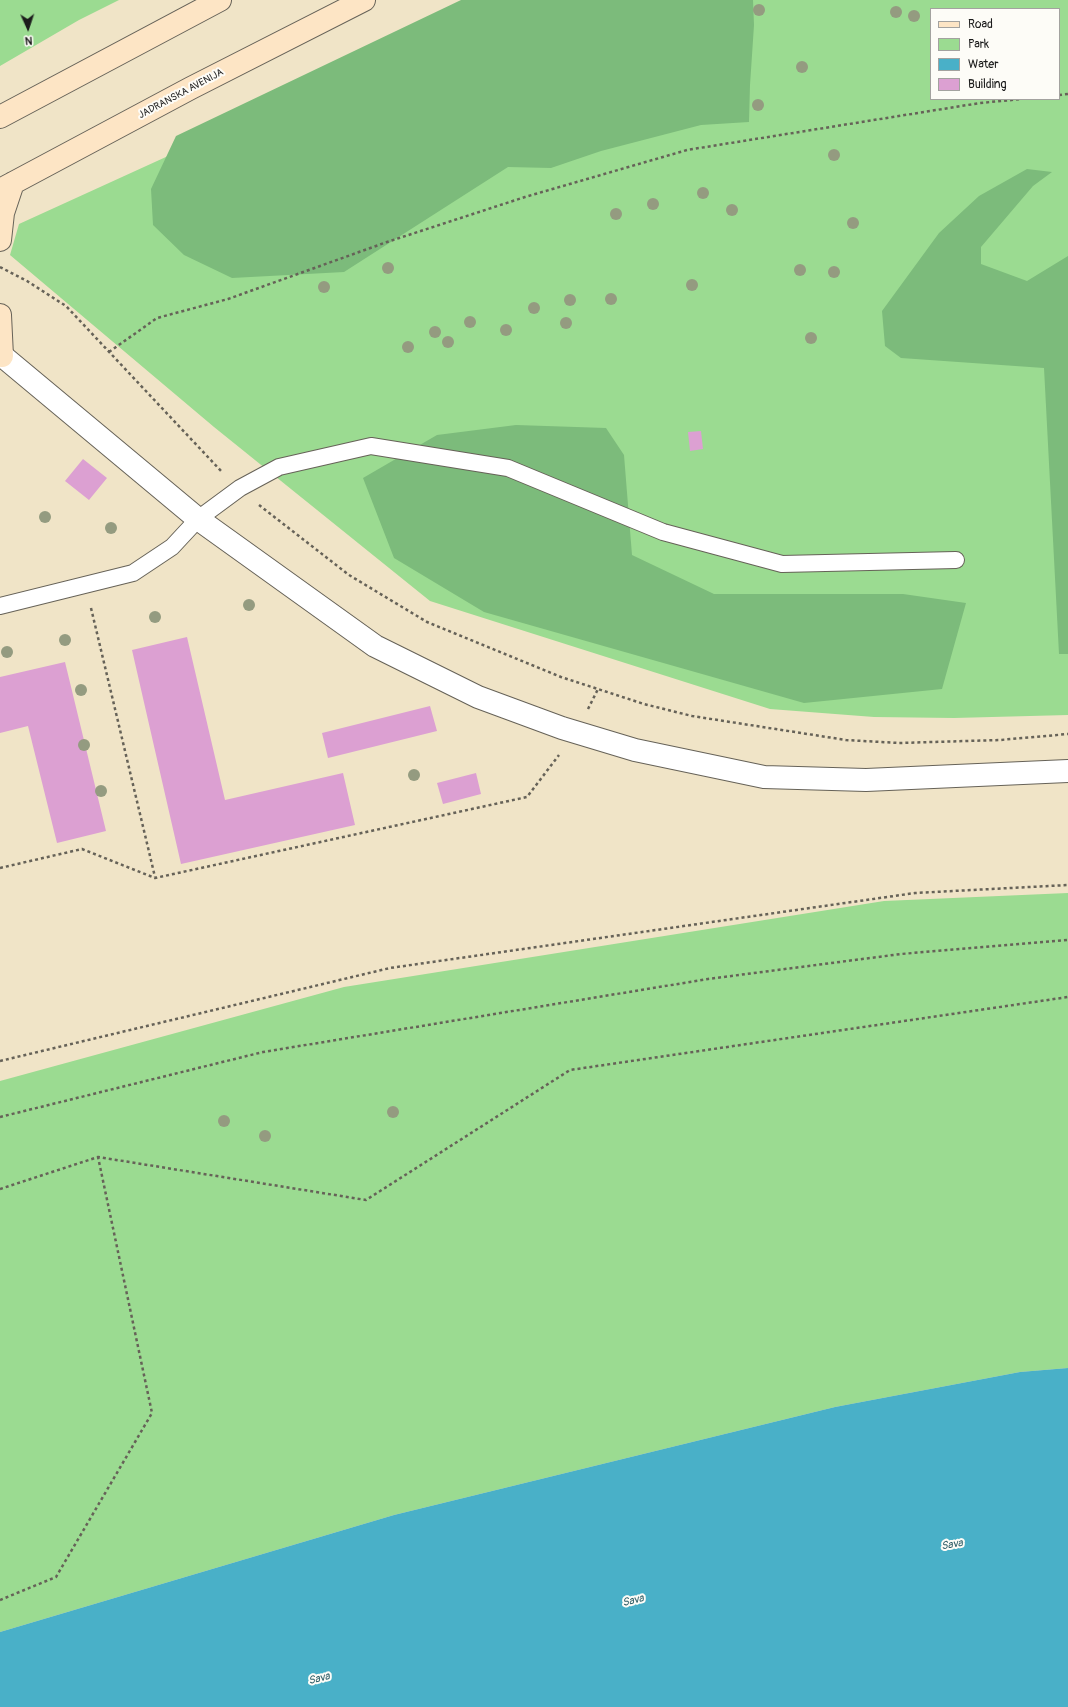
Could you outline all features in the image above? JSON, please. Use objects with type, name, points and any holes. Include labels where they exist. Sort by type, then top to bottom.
[{"type":"main road","points":[[0,117],[220,0]]},
{"type":"main road","name":"JADRANSKA AVENIJA","points":[[6,187],[191,88],[364,0]]},
{"type":"main road","points":[[0,240],[6,187]]},
{"type":"main road","points":[[0,315],[1,355]]},
{"type":"street","points":[[1,355],[198,519],[376,646],[478,697],[576,732],[635,750],[764,777],[866,780],[1068,771]]},
{"type":"lane","points":[[0,606],[133,573],[172,547],[198,519],[240,488],[279,467],[371,446],[508,468],[663,532],[782,564],[956,560]]},
{"type":"path","points":[[109,352],[157,318],[228,299],[386,242],[525,197],[687,150],[980,103],[1012,100]]},
{"type":"path","points":[[0,267],[27,281],[66,306],[221,472]]},
{"type":"path","points":[[257,503],[349,575],[427,622],[561,677],[644,704],[692,716],[846,740],[899,743],[1000,740],[1068,734]]},
{"type":"path","points":[[86,585],[155,878]]},
{"type":"path","points":[[0,868],[82,849],[155,878],[527,797],[576,732]]},
{"type":"path","points":[[0,1060],[390,968],[915,893],[1068,885]]},
{"type":"path","points":[[0,1117],[262,1052],[708,980],[901,954],[1068,940]]},
{"type":"path","points":[[0,1189],[98,1157],[366,1200],[570,1070],[1068,997]]},
{"type":"path","points":[[0,1600],[56,1577],[152,1413],[98,1157]]},
{"type":"green space","points":[[0,0],[119,0],[79,20],[0,66]]},
{"type":"green space","points":[[461,0],[753,0],[754,25],[749,122],[701,125],[601,151],[551,168],[508,167],[344,272],[232,278],[184,255],[153,225],[151,189],[176,136]]},
{"type":"green space","points":[[510,0],[1068,0],[1068,715],[954,718],[874,717],[770,709],[430,601],[214,427],[10,255],[19,224]]},
{"type":"green space","points":[[1027,169],[1052,172],[1033,186],[981,247],[981,264],[1027,281],[1068,256],[1068,654],[1059,654],[1044,368],[901,358],[885,346],[882,311],[939,233],[979,196]]},
{"type":"green space","points":[[516,425],[606,428],[624,455],[632,555],[714,594],[903,594],[966,603],[942,689],[804,703],[484,612],[394,558],[363,478],[437,435]]},
{"type":"green space","points":[[1068,893],[1068,1368],[1020,1372],[835,1407],[394,1515],[0,1632],[0,1081],[344,987],[884,901]]},
{"type":"water","name":"Sava","points":[[1068,1368],[1068,1707],[0,1707],[0,1632],[394,1515],[835,1407],[1020,1372]]},
{"type":"building","points":[[701,431],[703,449],[690,451],[688,432]]},
{"type":"building","points":[[83,459],[107,478],[89,500],[65,481]]},
{"type":"building","points":[[187,637],[225,800],[343,773],[355,825],[181,864],[132,650]]},
{"type":"building","points":[[65,662],[106,831],[57,843],[28,726],[0,733],[0,677]]},
{"type":"building","points":[[430,706],[437,731],[328,758],[322,733]]},
{"type":"building","points":[[476,773],[481,794],[443,804],[437,783]]}]
